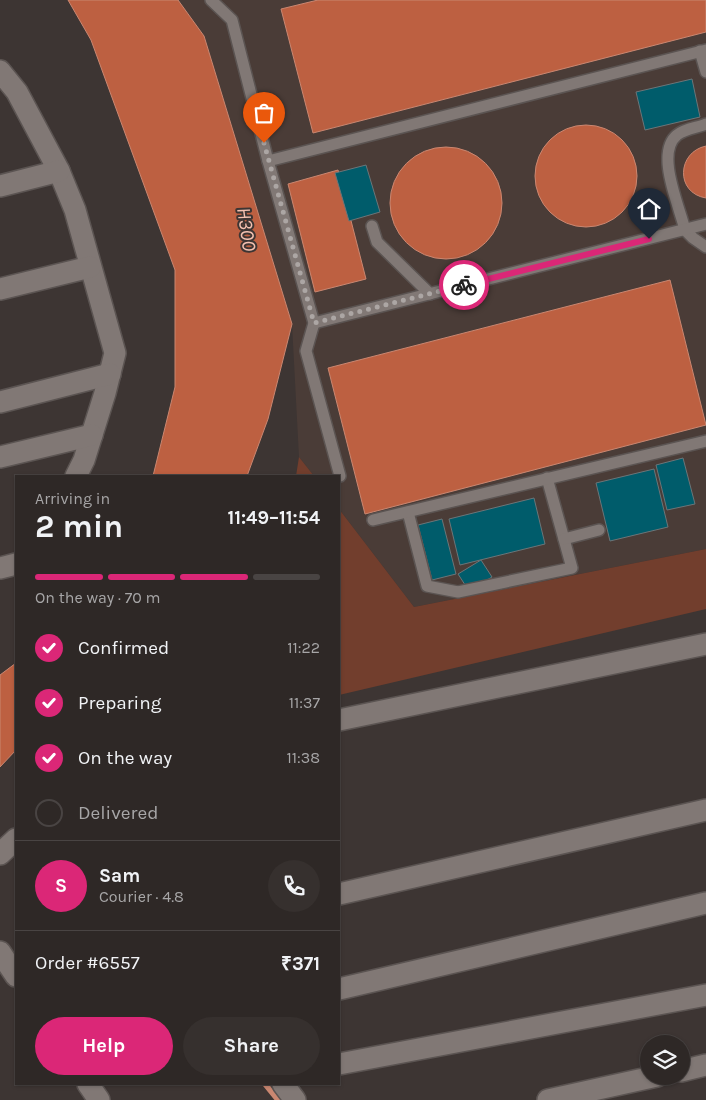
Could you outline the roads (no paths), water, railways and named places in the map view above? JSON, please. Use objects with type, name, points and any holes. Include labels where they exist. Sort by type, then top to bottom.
[{"type":"street","points":[[0,71],[8,94],[59,171],[75,210],[115,353],[92,435],[76,475]]},
{"type":"street","points":[[0,186],[59,171]]},
{"type":"street","points":[[0,289],[90,267]]},
{"type":"street","points":[[0,402],[110,374]]},
{"type":"street","points":[[0,458],[92,435]]},
{"type":"street","points":[[0,568],[15,564]]},
{"type":"street","points":[[340,720],[706,644]]},
{"type":"street","points":[[340,894],[706,810]]},
{"type":"street","points":[[0,854],[15,840]]},
{"type":"street","points":[[340,989],[706,903]]},
{"type":"street","points":[[0,952],[15,974]]},
{"type":"street","points":[[340,1064],[706,995]]},
{"type":"street","points":[[690,1069],[706,1066]]},
{"type":"street","points":[[548,1100],[640,1080]]},
{"type":"street","points":[[89,1085],[99,1100]]},
{"type":"street","points":[[283,1085],[296,1100]]},
{"type":"lane","points":[[215,1],[232,20],[268,161],[314,323],[306,351],[340,475]]},
{"type":"lane","points":[[268,161],[703,50],[706,72]]},
{"type":"lane","points":[[706,124],[677,135],[672,140],[666,160],[685,230],[706,247]]},
{"type":"lane","points":[[314,323],[706,224]]},
{"type":"lane","points":[[372,226],[377,242],[430,294]]},
{"type":"lane","points":[[373,520],[706,441]]},
{"type":"lane","points":[[408,512],[427,586],[458,592],[572,568],[547,478]]},
{"type":"lane","points":[[564,539],[598,530]]},
{"type":"water","name":"H300","points":[[68,0],[178,0],[204,36],[292,324],[268,419],[247,475],[153,475],[175,387],[175,270],[91,40]]},
{"type":"water","points":[[318,0],[706,0],[706,32],[313,133],[281,9]]},
{"type":"water","points":[[586,125],[605,129],[622,140],[633,157],[637,176],[633,195],[622,212],[605,223],[586,227],[567,223],[550,212],[539,195],[535,176],[539,157],[550,140],[567,129]]},
{"type":"water","points":[[706,146],[706,198],[696,195],[689,189],[685,181],[684,172],[689,156],[696,150]]},
{"type":"water","points":[[446,147],[457,148],[467,152],[485,164],[497,182],[501,192],[501,214],[497,224],[485,242],[467,254],[457,258],[446,259],[435,258],[425,254],[407,242],[395,224],[391,214],[390,203],[391,192],[395,182],[407,164],[425,152],[435,148]]},
{"type":"water","points":[[338,170],[366,279],[315,292],[288,184]]},
{"type":"water","points":[[670,280],[706,425],[365,514],[328,368]]},
{"type":"water","points":[[15,664],[15,751],[0,767],[0,675]]},
{"type":"waterway","points":[[266,1085],[278,1100]]}]
